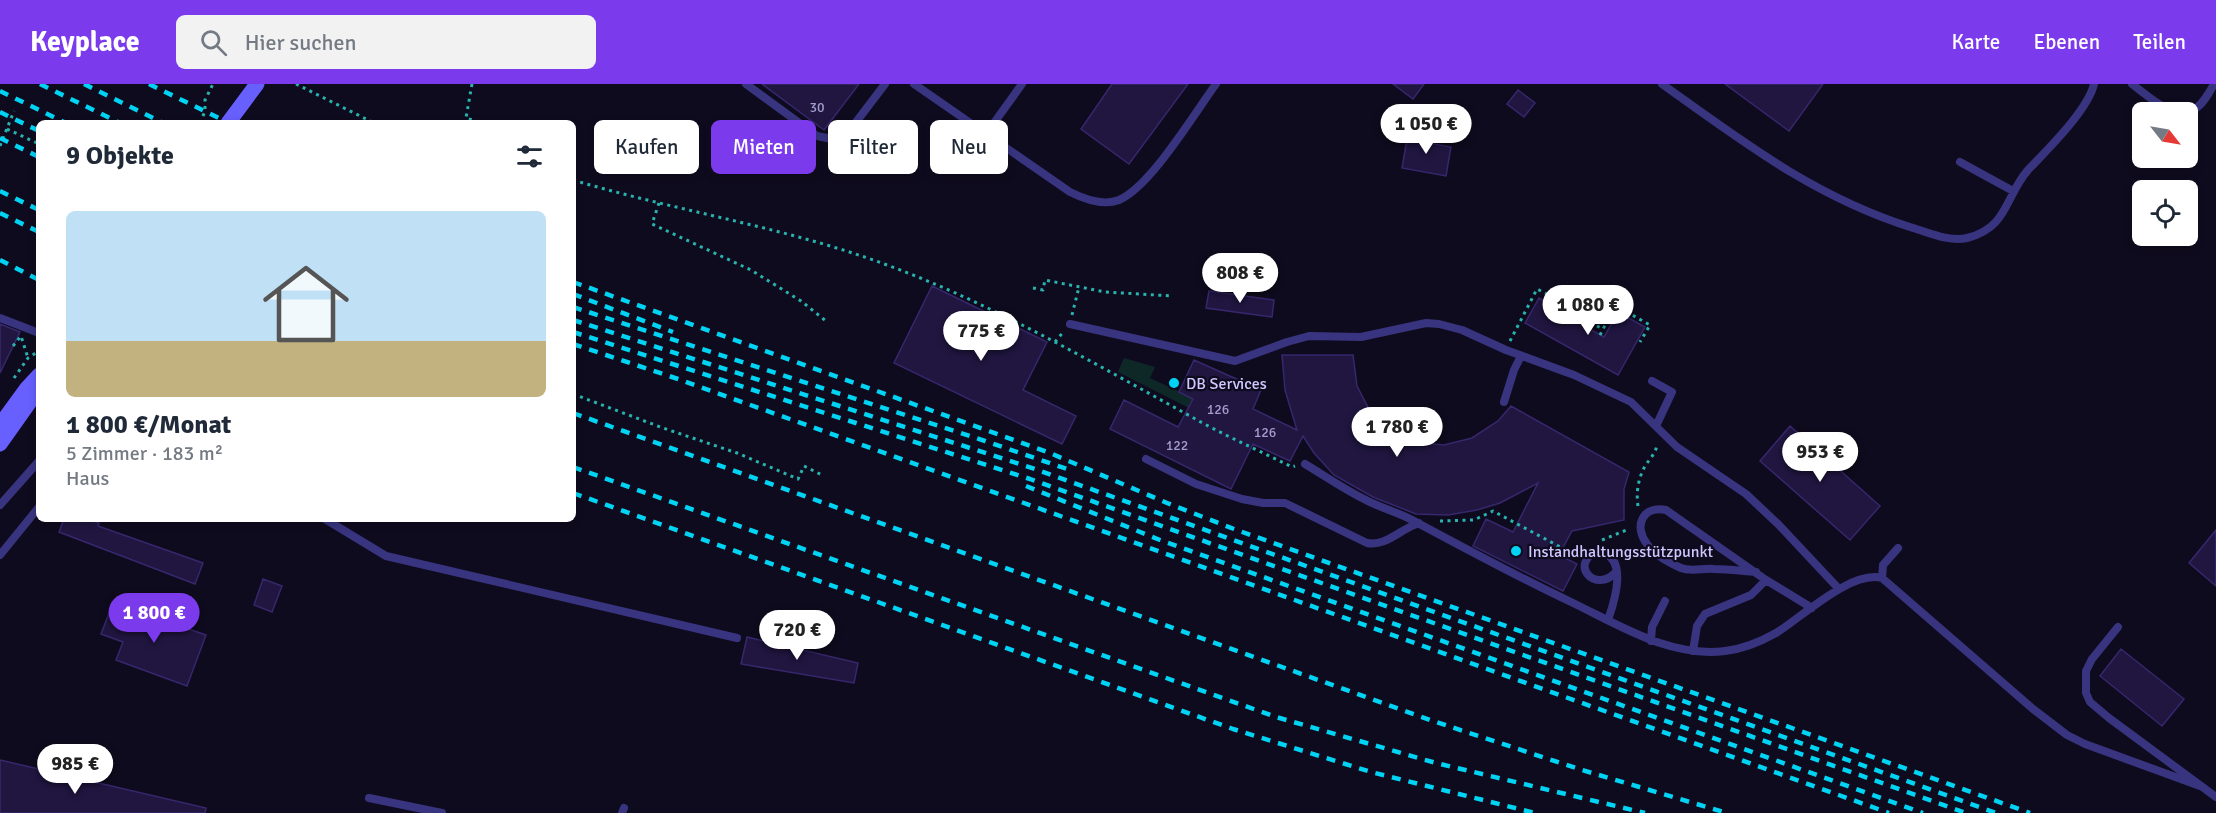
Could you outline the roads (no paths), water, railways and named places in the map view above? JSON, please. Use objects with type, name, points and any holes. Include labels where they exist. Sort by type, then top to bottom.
[{"type":"main road","points":[[230,120],[257,84]]},
{"type":"main road","points":[[0,425],[36,378]]},
{"type":"main road","points":[[0,444],[36,393]]},
{"type":"lane","points":[[746,84],[817,136],[832,139],[847,134],[885,84]]},
{"type":"lane","points":[[914,84],[966,120]]},
{"type":"lane","points":[[996,120],[1022,84]]},
{"type":"lane","points":[[1008,149],[1080,197],[1099,201],[1118,200],[1146,181],[1216,84]]},
{"type":"lane","points":[[1662,84],[1766,158],[1818,189],[1852,206],[1955,239],[1967,238],[1990,227],[2003,215],[2021,179],[2085,103],[2094,84]]},
{"type":"lane","points":[[2132,84],[2169,109],[2185,112],[2199,106],[2214,84]]},
{"type":"lane","points":[[1960,162],[2013,191]]},
{"type":"lane","points":[[0,318],[36,332]]},
{"type":"lane","points":[[1070,324],[1235,361],[1309,336],[1361,337],[1413,325],[1439,324],[1462,330],[1521,356],[1566,372],[1631,402],[1677,447],[1746,494],[1778,524],[1838,588]]},
{"type":"lane","points":[[1504,402],[1521,356]]},
{"type":"lane","points":[[1652,381],[1672,392],[1656,426]]},
{"type":"lane","points":[[1146,459],[1205,487],[1263,503],[1285,503],[1367,543],[1382,543],[1405,528],[1419,523]]},
{"type":"lane","points":[[0,505],[36,464]]},
{"type":"lane","points":[[1305,464],[1366,500],[1419,523],[1536,585],[1651,641],[1693,651],[1726,651],[1749,645],[1776,632],[1838,588],[1868,577],[1882,578],[2033,709],[2067,735],[2085,744],[2200,786]]},
{"type":"lane","points":[[1756,572],[1683,569],[1657,554],[1642,538],[1641,522],[1644,515],[1657,508],[1666,510],[1756,572],[1766,580],[1812,608]]},
{"type":"lane","points":[[0,555],[36,511]]},
{"type":"lane","points":[[330,522],[386,556],[737,638]]},
{"type":"lane","points":[[1882,578],[1883,565],[1898,548]]},
{"type":"lane","points":[[1608,620],[1615,600],[1616,572],[1614,561],[1604,552],[1598,551],[1585,560],[1584,567],[1587,575],[1593,579],[1601,581],[1611,578],[1616,572]]},
{"type":"lane","points":[[1693,651],[1697,626],[1705,614],[1751,595],[1766,580]]},
{"type":"lane","points":[[1651,641],[1652,627],[1665,601]]},
{"type":"lane","points":[[2118,627],[2092,659],[2086,671],[2086,693],[2090,702],[2216,797]]},
{"type":"lane","points":[[369,798],[442,813]]},
{"type":"railway","points":[[40,84],[114,120]]},
{"type":"railway","points":[[84,84],[157,120]]},
{"type":"railway","points":[[149,84],[223,120]]},
{"type":"railway","points":[[0,91],[60,120]]},
{"type":"railway","points":[[0,112],[36,130]]},
{"type":"railway","points":[[0,138],[36,156]]},
{"type":"railway","points":[[0,191],[36,209]]},
{"type":"railway","points":[[0,213],[36,231]]},
{"type":"railway","points":[[0,260],[36,278]]},
{"type":"railway","points":[[576,283],[1050,453],[1234,529],[2030,813]]},
{"type":"railway","points":[[576,295],[673,332]]},
{"type":"railway","points":[[576,308],[1070,470]]},
{"type":"railway","points":[[576,321],[1035,469],[1996,813]]},
{"type":"railway","points":[[576,333],[1030,479],[1966,813]]},
{"type":"railway","points":[[576,345],[678,379],[1889,813]]},
{"type":"railway","points":[[576,414],[1430,720],[1582,770],[1727,813]]},
{"type":"railway","points":[[576,468],[1276,717],[1436,763],[1645,813]]},
{"type":"railway","points":[[1026,486],[1160,540],[1923,813]]},
{"type":"railway","points":[[576,494],[1233,729],[1371,772],[1535,813]]},
{"type":"place","name":"DB Services","points":[[1174,383]]},
{"type":"place","name":"Instandhaltungsstützpunkt","points":[[1516,551]]}]
